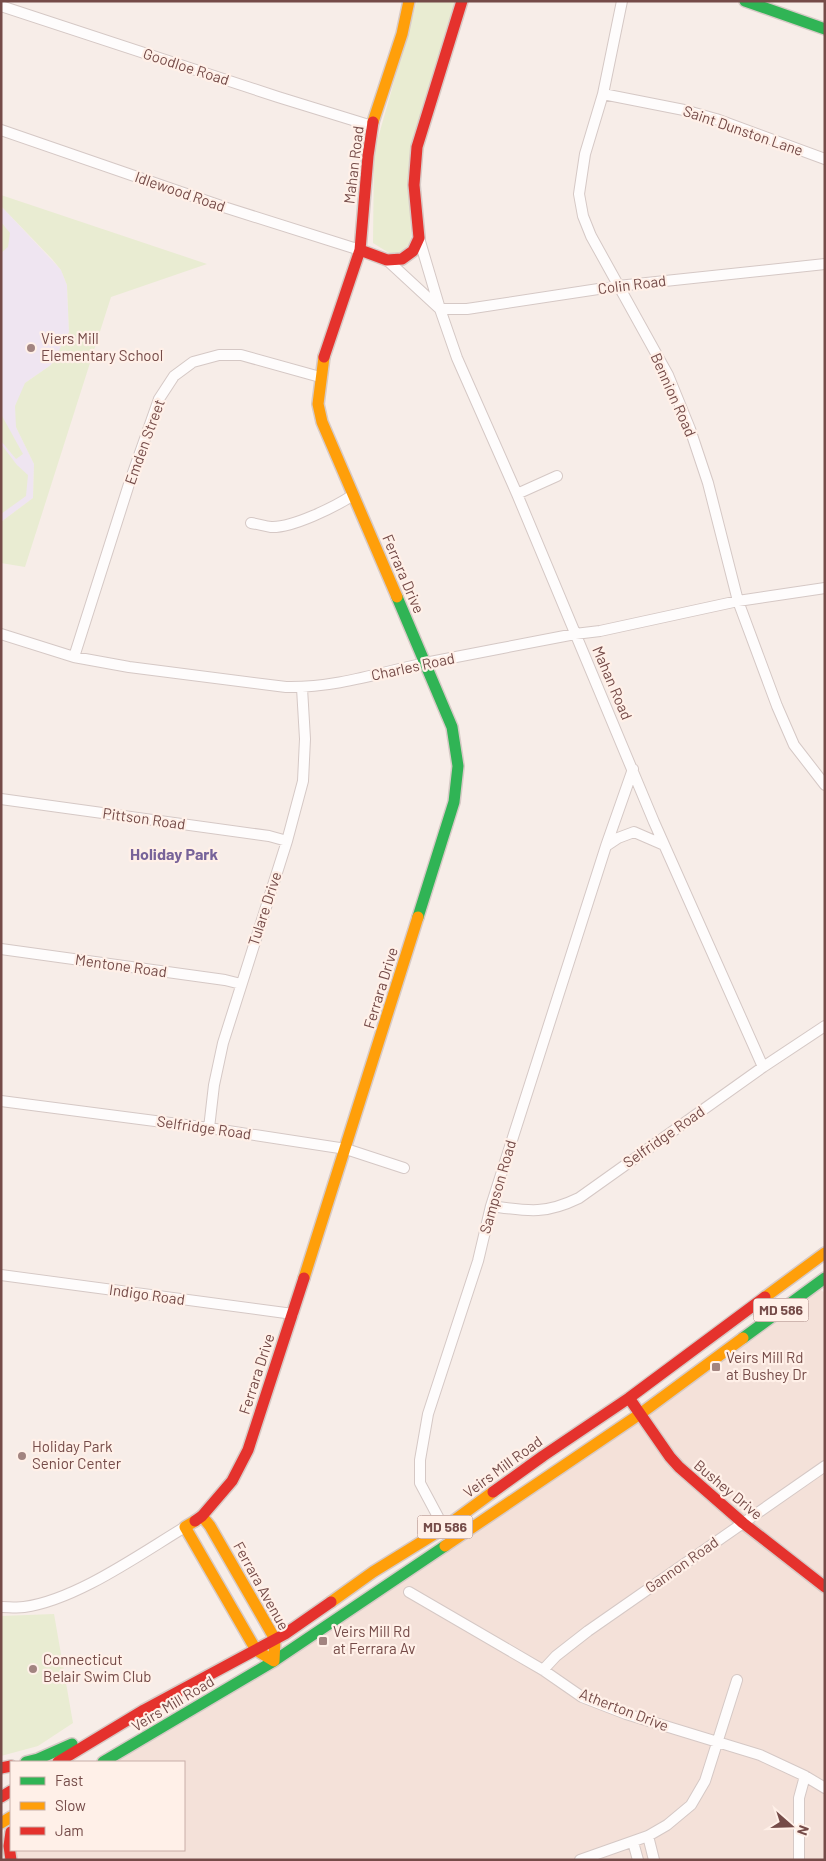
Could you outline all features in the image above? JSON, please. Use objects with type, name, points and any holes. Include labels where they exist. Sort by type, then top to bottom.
[{"type":"street","name":"Mahan Road","points":[[409,1],[402,34],[372,126],[360,250],[387,260],[440,309]]},
{"type":"street","name":"Mahan Road","points":[[462,1],[417,147],[414,185],[419,238],[457,358],[517,494],[664,845],[763,1067]]},
{"type":"street","name":"Bennion Road","points":[[622,1],[603,94],[585,154],[579,194],[583,216],[590,236],[668,375],[690,429],[708,483],[738,601],[777,706],[794,744],[825,785]]},
{"type":"street","points":[[745,1],[825,29]]},
{"type":"street","name":"Goodloe Road","points":[[4,7],[372,126]]},
{"type":"street","name":"Saint Dunston Lane","points":[[603,94],[684,110],[708,117],[825,159]]},
{"type":"street","name":"Idlewood Road","points":[[1,130],[227,208],[360,250]]},
{"type":"street","points":[[387,260],[402,259],[413,251],[419,238]]},
{"type":"street","name":"Ferrara Drive","points":[[1,1607],[23,1608],[58,1599],[102,1576],[202,1516],[232,1481],[248,1450],[293,1314],[454,802],[458,766],[452,727],[322,422],[318,404],[322,364],[360,250]]},
{"type":"street","name":"Colin Road","points":[[440,309],[467,309],[618,286],[825,264]]},
{"type":"street","name":"Emden Street","points":[[74,656],[129,484],[159,399],[174,376],[193,362],[219,355],[241,355],[320,377]]},
{"type":"street","points":[[517,494],[558,476]]},
{"type":"street","points":[[251,523],[271,527],[288,525],[339,505],[353,496]]},
{"type":"street","name":"Charles Road","points":[[1,634],[74,656],[129,667],[302,688],[358,679],[575,634],[600,631],[738,601],[825,588]]},
{"type":"street","name":"Tulare Drive","points":[[209,1128],[214,1085],[223,1043],[287,841],[303,781],[302,688]]},
{"type":"street","name":"Sampson Road","points":[[444,1528],[420,1483],[420,1460],[428,1414],[478,1261],[491,1206],[606,846],[633,769]]},
{"type":"street","name":"Pittson Road","points":[[1,799],[269,836],[287,841]]},
{"type":"street","points":[[606,846],[618,838],[634,832],[664,845]]},
{"type":"street","name":"Mentone Road","points":[[1,949],[225,980],[241,984]]},
{"type":"street","name":"Selfridge Road","points":[[491,1206],[530,1212],[561,1207],[579,1198],[763,1067],[825,1026]]},
{"type":"street","name":"Selfridge Road","points":[[1,1101],[209,1128],[346,1149],[404,1168]]},
{"type":"street","name":"Veirs Mill Road","points":[[60,1761],[144,1710],[285,1634],[373,1572],[444,1528],[543,1456],[629,1398],[825,1253]]},
{"type":"street","name":"Indigo Road","points":[[1,1275],[293,1314]]},
{"type":"street","name":"Veirs Mill Road","points":[[105,1761],[274,1661],[640,1414],[825,1278]]},
{"type":"street","name":"Bushey Drive","points":[[629,1398],[679,1467],[743,1522],[825,1587]]},
{"type":"street","name":"Gannon Road","points":[[543,1670],[556,1656],[588,1631],[825,1466]]},
{"type":"street","name":"Ferrara Avenue","points":[[202,1516],[210,1526],[275,1639],[274,1661]]},
{"type":"street","points":[[185,1527],[256,1650],[274,1661]]},
{"type":"street","name":"Atherton Drive","points":[[409,1592],[543,1670],[582,1697],[626,1714],[760,1755],[805,1776],[825,1788]]},
{"type":"street","points":[[580,1860],[648,1836],[667,1825],[691,1805],[705,1781],[737,1680]]},
{"type":"street","points":[[30,1761],[144,1710]]},
{"type":"street","points":[[799,1860],[799,1798],[805,1776]]},
{"type":"street","points":[[648,1836],[654,1860]]},
{"type":"street","points":[[10,1838],[11,1860]]},
{"type":"street","points":[[633,1842],[638,1860]]},
{"type":"shaded area","name":"Viers Mill Elementary School","points":[[1,206],[61,270],[67,285],[69,332],[51,365],[25,383],[16,427],[34,464],[33,498],[1,522]]},
{"type":"shaded area","points":[[814,1285],[825,1293],[825,1860],[11,1860],[11,1851],[185,1851],[185,1761],[105,1761],[274,1661]]},
{"type":"green space","points":[[417,1],[456,1],[410,214],[411,239],[406,247],[394,256],[373,243],[374,152]]},
{"type":"green space","points":[[1,195],[207,264],[111,297],[25,567],[1,563],[1,522],[33,498],[34,464],[16,427],[15,406],[25,383],[51,365],[69,332],[67,285],[61,270],[52,259],[1,206]]},
{"type":"green space","points":[[1,222],[10,233],[8,247],[1,253]]},
{"type":"green space","points":[[1,414],[23,454],[16,459],[1,441]]},
{"type":"green space","points":[[1,444],[17,465],[28,475],[26,496],[1,514]]},
{"type":"green space","name":"Connecticut Belair Swim Club","points":[[54,1614],[73,1723],[38,1746],[1,1756],[1,1616]]},
{"type":"traffic: fast","points":[[745,1],[825,29]]},
{"type":"traffic: fast","points":[[397,597],[452,727],[458,766],[454,802],[418,917]]},
{"type":"traffic: fast","points":[[743,1338],[825,1278]]},
{"type":"traffic: fast","points":[[105,1761],[274,1661],[445,1546]]},
{"type":"traffic: fast","points":[[30,1761],[72,1744]]},
{"type":"traffic: slow","points":[[373,122],[402,34],[409,1]]},
{"type":"traffic: slow","points":[[324,357],[318,404],[322,422],[397,597]]},
{"type":"traffic: slow","points":[[304,1278],[418,917]]},
{"type":"traffic: slow","points":[[765,1297],[825,1253]]},
{"type":"traffic: slow","points":[[445,1546],[640,1414],[743,1338]]},
{"type":"traffic: slow","points":[[331,1602],[373,1572],[444,1528],[493,1492]]},
{"type":"traffic: slow","points":[[195,1521],[185,1527],[256,1650],[274,1661],[275,1639],[210,1526],[202,1516]]},
{"type":"traffic: slow","points":[[1,1823],[10,1818]]},
{"type":"traffic: jam","points":[[360,250],[387,260],[402,259],[413,251],[419,238],[414,185],[417,147],[462,1]]},
{"type":"traffic: jam","points":[[324,357],[360,250],[368,156],[373,122]]},
{"type":"traffic: jam","points":[[195,1521],[202,1516],[232,1481],[248,1450],[304,1278]]},
{"type":"traffic: jam","points":[[493,1492],[629,1398],[765,1297]]},
{"type":"traffic: jam","points":[[629,1398],[679,1467],[743,1523],[825,1587]]},
{"type":"traffic: jam","points":[[60,1761],[144,1710],[285,1634],[331,1602]]},
{"type":"traffic: jam","points":[[1,1768],[10,1766]]},
{"type":"traffic: jam","points":[[1,1797],[10,1792]]},
{"type":"traffic: jam","points":[[10,1839],[11,1860]]},
{"type":"place","name":"Viers Mill Elementary School","points":[[31,348]]},
{"type":"place","name":"Veirs Mill Rd at Bushey Dr","points":[[716,1367]]},
{"type":"place","name":"Holiday Park Senior Center","points":[[22,1456]]},
{"type":"place","name":"Veirs Mill Rd at Ferrara Av","points":[[323,1641]]},
{"type":"place","name":"Connecticut Belair Swim Club","points":[[33,1669]]},
{"type":"district","name":"Holiday Park","points":[[174,854]]}]
